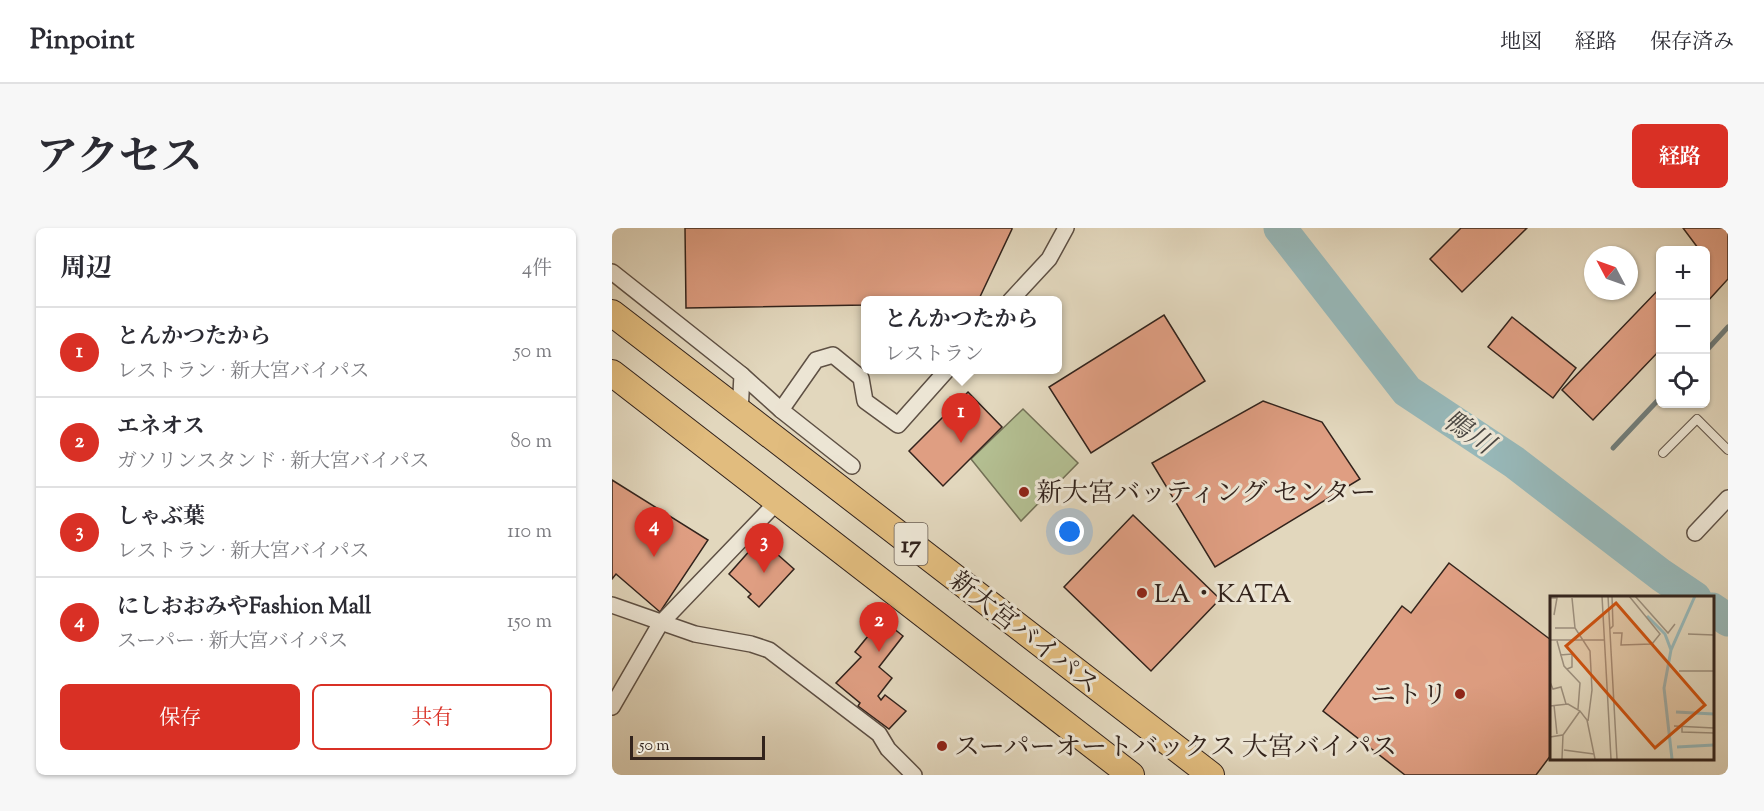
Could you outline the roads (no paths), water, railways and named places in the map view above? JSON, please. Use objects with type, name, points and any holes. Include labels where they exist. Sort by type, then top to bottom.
[{"type":"highway","name":"新大宮バイパス","points":[[612,313],[1211,775]]},
{"type":"highway","name":"新大宮バイパス","points":[[612,373],[1131,775]]},
{"type":"street","points":[[1014,296],[1049,259],[1066,228]]},
{"type":"street","points":[[612,272],[852,466]]},
{"type":"street","points":[[781,410],[816,360],[833,355],[861,378],[865,400],[898,425],[943,374]]},
{"type":"street","points":[[740,412],[742,375]]},
{"type":"street","points":[[1695,533],[1728,498]]},
{"type":"street","points":[[612,707],[660,624],[778,501]]},
{"type":"street","points":[[612,605],[660,624],[769,650],[879,734],[888,749],[914,775]]},
{"type":"lane","points":[[1663,453],[1698,419],[1728,450]]},
{"type":"waterway","name":"鴨川","points":[[1280,228],[1407,391],[1514,462],[1661,575],[1692,596]]},
{"type":"waterway","points":[[1710,347],[1728,327]]},
{"type":"waterway","points":[[1613,448],[1656,402]]},
{"type":"waterway","name":"鴨川","points":[[1713,610],[1728,620]]},
{"type":"place","name":"とんかつたから","points":[[961,443]]},
{"type":"place","name":"新大宮バッティング センター","points":[[1024,492]]},
{"type":"place","name":"にしおおみやFashion Mall","points":[[654,557]]},
{"type":"place","name":"しゃぶ葉","points":[[764,573]]},
{"type":"place","name":"LA・KATA","points":[[1142,593]]},
{"type":"place","name":"エネオス","points":[[879,652]]},
{"type":"place","name":"ニトリ","points":[[1460,694]]},
{"type":"place","name":"スーパーオートバックス 大宮バイパス","points":[[942,746]]}]
